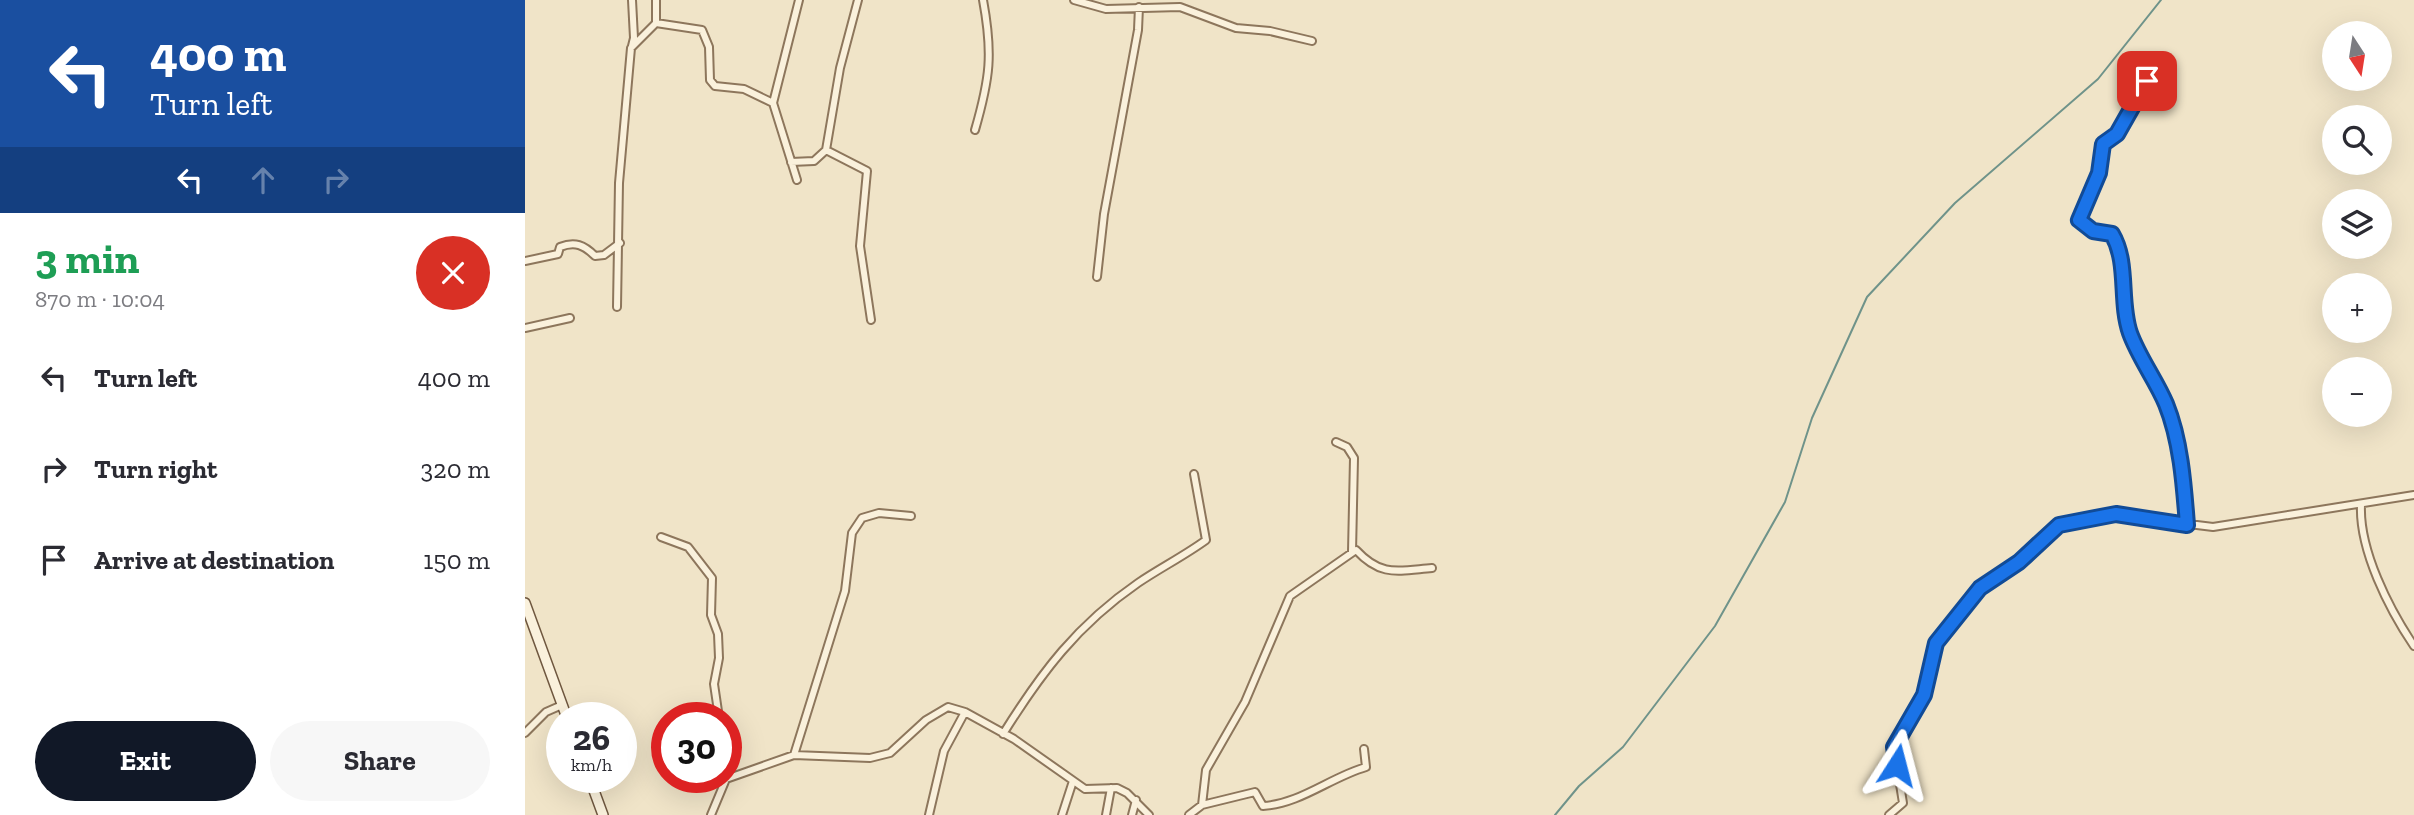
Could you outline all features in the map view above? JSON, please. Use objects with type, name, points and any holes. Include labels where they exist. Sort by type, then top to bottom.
[{"type":"main road","points":[[525,604],[561,702]]},
{"type":"main road","points":[[595,793],[603,815]]},
{"type":"street","points":[[617,307],[619,183],[634,38],[632,0]]},
{"type":"street","points":[[631,48],[656,23],[656,0]]},
{"type":"street","points":[[797,180],[773,103],[799,0]]},
{"type":"street","points":[[791,162],[814,161],[826,150],[840,68],[858,0]]},
{"type":"street","points":[[975,130],[989,76],[991,52],[983,0]]},
{"type":"street","points":[[1074,0],[1106,9],[1180,7],[1236,29],[1277,32],[1312,41]]},
{"type":"street","points":[[1097,277],[1104,214],[1138,30],[1139,7]]},
{"type":"street","points":[[656,23],[702,30],[709,47],[710,80],[715,86],[744,89],[773,103]]},
{"type":"street","points":[[2131,66],[2147,81],[2117,134],[2103,144],[2099,173],[2079,220],[2093,231],[2112,234],[2121,249],[2121,278],[2130,331],[2167,405],[2183,484],[2187,525]]},
{"type":"street","points":[[826,150],[867,171],[860,246],[871,320]]},
{"type":"street","points":[[525,261],[558,254],[560,247],[571,243],[586,247],[595,256],[604,255],[620,243]]},
{"type":"street","points":[[525,328],[570,318]]},
{"type":"street","points":[[1336,442],[1347,447],[1355,458],[1352,552]]},
{"type":"street","points":[[1003,734],[1047,665],[1080,631],[1139,582],[1206,540],[1194,474]]},
{"type":"street","points":[[1889,815],[1903,803],[1894,747],[1924,695],[1936,643],[1980,588],[2019,562],[2059,525],[2116,514],[2213,527],[2414,495]]},
{"type":"street","points":[[2361,505],[2360,531],[2394,616],[2414,646]]},
{"type":"street","points":[[794,755],[845,592],[852,533],[862,518],[870,515],[879,513],[911,516]]},
{"type":"street","points":[[661,537],[688,547],[712,578],[711,615],[718,635],[719,657],[714,684],[717,702]]},
{"type":"street","points":[[1202,805],[1206,769],[1245,702],[1290,596],[1356,550],[1371,566],[1388,571],[1432,568]]},
{"type":"street","points":[[742,772],[794,755],[870,758],[890,753],[926,720],[949,707],[965,712],[1003,734],[1085,789],[1111,789],[1127,793],[1149,815]]},
{"type":"street","points":[[525,733],[546,712]]},
{"type":"street","points":[[929,815],[944,751],[965,712]]},
{"type":"street","points":[[1189,815],[1202,805],[1255,792],[1263,806],[1278,805],[1342,774],[1366,766],[1364,749]]},
{"type":"street","points":[[1062,815],[1073,781]]},
{"type":"street","points":[[1106,815],[1111,789]]},
{"type":"street","points":[[711,815],[719,793]]},
{"type":"street","points":[[1132,815],[1136,800]]},
{"type":"waterway","points":[[1555,815],[1579,786],[1623,747],[1715,626],[1785,502],[1812,418],[1867,297],[1955,203],[2098,79],[2161,0]]},
{"type":"route","points":[[1897,765],[1894,747],[1924,695],[1936,643],[1980,588],[2019,562],[2059,525],[2116,514],[2187,525],[2183,484],[2167,405],[2130,331],[2121,278],[2121,249],[2112,234],[2093,231],[2079,220],[2099,173],[2103,144],[2117,134],[2147,81]]}]
